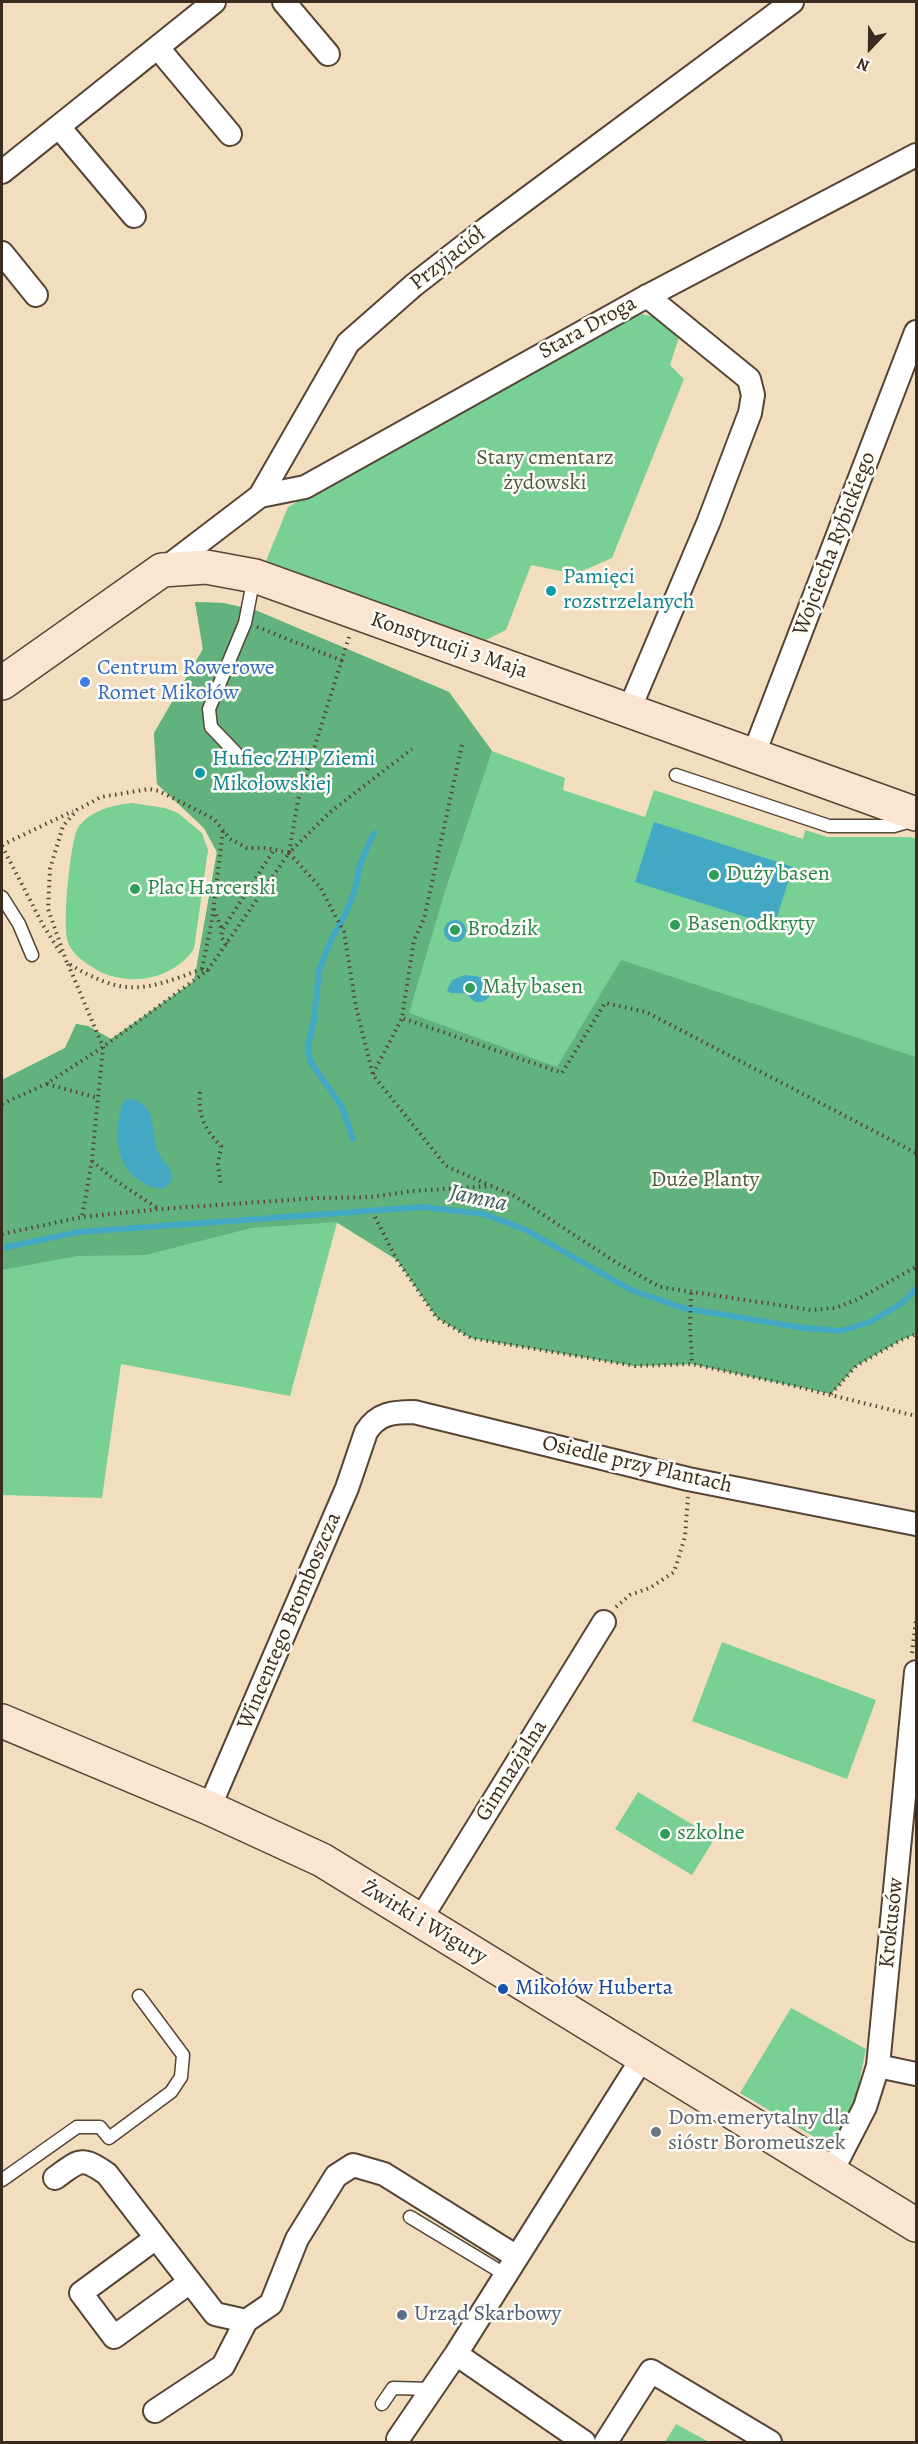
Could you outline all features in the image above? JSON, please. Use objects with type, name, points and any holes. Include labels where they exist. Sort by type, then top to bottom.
[{"type":"street","points":[[2,172],[214,2]]},
{"type":"street","points":[[284,2],[328,54]]},
{"type":"street","name":"Przyjaciół","points":[[162,570],[260,496],[348,343],[414,285],[486,229],[792,2]]},
{"type":"street","points":[[158,48],[230,134]]},
{"type":"street","points":[[59,127],[134,216]]},
{"type":"street","name":"Stara Droga","points":[[260,496],[304,487],[647,296],[916,155]]},
{"type":"street","points":[[2,253],[36,295]]},
{"type":"street","points":[[629,710],[709,521],[750,414],[753,395],[749,379],[647,296]]},
{"type":"street","name":"Wojciecha Rybickiego","points":[[753,756],[916,332]]},
{"type":"street","name":"Konstytucji 3 Maja","points":[[162,570],[206,567],[255,576],[916,814]]},
{"type":"street","points":[[2,683],[162,570]]},
{"type":"street","name":"Osiedle przy Plantach","points":[[366,1432],[386,1413],[414,1412],[688,1479],[916,1524]]},
{"type":"street","name":"Wincentego Bromboszcza","points":[[209,1808],[347,1488],[366,1432]]},
{"type":"street","name":"Gimnazjalna","points":[[420,1920],[604,1622]]},
{"type":"street","name":"Krokusów","points":[[831,2173],[865,2107],[878,2066],[909,1826],[914,1663]]},
{"type":"street","name":"Żwirki i Wigury","points":[[2,1720],[209,1808],[322,1860],[916,2225]]},
{"type":"street","points":[[399,2439],[456,2354],[643,2056]]},
{"type":"street","points":[[878,2066],[916,2074]]},
{"type":"street","points":[[55,2178],[78,2162],[91,2163],[108,2174],[215,2314],[246,2321]]},
{"type":"street","points":[[155,2411],[223,2366],[246,2321],[271,2304],[297,2239],[336,2176],[353,2165],[384,2174],[511,2266]]},
{"type":"street","points":[[156,2238],[81,2293],[114,2337],[190,2282]]},
{"type":"street","points":[[456,2354],[585,2442]]},
{"type":"street","points":[[606,2442],[651,2371],[770,2442]]},
{"type":"lane","points":[[236,753],[212,727],[209,709],[246,623],[255,576]]},
{"type":"lane","points":[[676,775],[829,826],[894,826],[916,820]]},
{"type":"lane","points":[[2,897],[19,924],[32,955]]},
{"type":"lane","points":[[2,2180],[77,2127],[100,2127],[109,2138],[171,2092],[181,2077],[183,2055],[139,1996]]},
{"type":"lane","points":[[410,2217],[511,2266]]},
{"type":"lane","points":[[382,2404],[393,2388],[432,2389]]},
{"type":"path","points":[[246,623],[343,661]]},
{"type":"path","points":[[289,854],[298,800],[350,634]]},
{"type":"path","points":[[373,1075],[402,1018],[414,940],[424,919],[462,745]]},
{"type":"path","points":[[2,1104],[46,1084],[103,1047],[208,970],[289,854],[329,813],[412,748]]},
{"type":"path","points":[[208,970],[202,969],[143,987],[126,988],[111,986],[67,963],[43,925],[2,845],[77,810],[101,796],[149,789],[171,797],[214,819],[230,839],[247,848],[274,850],[289,854],[320,887],[344,932],[356,1007],[373,1075],[446,1166],[513,1195],[617,1263],[660,1287],[811,1310],[835,1308],[856,1300],[916,1267]]},
{"type":"path","points":[[77,810],[63,826],[50,869],[48,909],[67,963],[103,1047],[92,1160],[82,1216]]},
{"type":"path","points":[[202,969],[214,907],[223,830]]},
{"type":"path","points":[[227,944],[221,937],[222,930],[274,850]]},
{"type":"path","points":[[214,907],[222,930]]},
{"type":"path","points":[[402,1018],[562,1073],[605,1003],[646,1012],[916,1153]]},
{"type":"path","points":[[46,1084],[98,1098]]},
{"type":"path","points":[[200,1092],[202,1120],[209,1134],[221,1146],[218,1164],[221,1187]]},
{"type":"path","points":[[92,1160],[116,1181],[160,1209]]},
{"type":"path","points":[[2,1234],[82,1216],[318,1198],[371,1197],[413,1191],[491,1186]]},
{"type":"path","points":[[375,1217],[397,1260],[437,1318],[471,1338],[635,1366],[692,1364],[831,1394],[916,1416]]},
{"type":"path","points":[[691,1293],[692,1364]]},
{"type":"path","points":[[831,1394],[856,1366],[916,1334]]},
{"type":"path","points":[[604,1622],[613,1609],[630,1595],[650,1588],[674,1572],[685,1537],[688,1487]]},
{"type":"path","points":[[914,1663],[916,1620]]},
{"type":"green space","name":"Stary cmentarz żydowski","points":[[633,315],[651,316],[680,334],[670,365],[684,379],[612,558],[575,574],[531,565],[506,630],[486,640],[264,566],[288,507]]},
{"type":"green space","name":"Duże Planty","points":[[195,602],[223,603],[255,610],[449,692],[492,751],[565,778],[563,790],[645,817],[654,790],[803,839],[805,830],[827,837],[910,837],[916,839],[916,1334],[856,1366],[831,1394],[692,1364],[635,1366],[471,1338],[437,1318],[397,1260],[337,1223],[290,1396],[121,1364],[102,1498],[2,1495],[2,1080],[65,1048],[76,1024],[88,1026],[111,1039],[194,981],[217,852],[204,828],[157,784],[154,733],[203,649]]},
{"type":"green space","name":"Duże Planty","points":[[195,602],[223,603],[255,610],[449,692],[492,751],[445,891],[409,1013],[557,1067],[621,960],[916,1057],[916,1334],[856,1366],[831,1394],[692,1364],[635,1366],[471,1338],[437,1318],[397,1260],[337,1222],[251,1228],[146,1255],[77,1256],[2,1270],[2,1080],[65,1048],[76,1024],[88,1026],[111,1039],[194,981],[217,852],[204,828],[157,784],[154,733],[203,649]]},
{"type":"green space","name":"Plac Harcerski","points":[[132,803],[165,808],[178,813],[202,833],[208,850],[194,949],[173,969],[159,975],[131,979],[102,973],[71,949],[66,933],[66,902],[70,864],[79,826],[84,820],[103,809]]},
{"type":"green space","points":[[722,1642],[876,1700],[847,1779],[692,1721]]},
{"type":"green space","name":"szkolne","points":[[638,1792],[715,1838],[692,1875],[615,1829]]},
{"type":"green space","points":[[791,2008],[866,2049],[852,2117],[833,2148],[740,2093]]},
{"type":"green space","points":[[676,2424],[709,2442],[665,2442]]},
{"type":"water","name":"Duży basen","points":[[654,822],[793,867],[774,926],[635,882]]},
{"type":"water","name":"Brodzik","points":[[451,920],[459,920],[466,927],[466,935],[459,942],[451,942],[444,935],[444,927]]},
{"type":"water","name":"Mały basen","points":[[465,975],[478,977],[488,982],[493,990],[488,998],[477,1002],[466,994],[447,991],[452,980]]},
{"type":"water","points":[[130,1099],[145,1106],[149,1112],[157,1150],[172,1175],[172,1180],[165,1188],[153,1187],[142,1182],[133,1175],[121,1156],[118,1146],[118,1122],[124,1100]]},
{"type":"waterway","points":[[353,1139],[342,1107],[310,1061],[308,1045],[314,1020],[319,970],[332,938],[345,915],[355,890],[360,864],[374,833]]},
{"type":"waterway","name":"Jamna","points":[[2,1248],[79,1232],[422,1207],[484,1214],[526,1230],[631,1290],[683,1308],[804,1328],[840,1331],[870,1322],[902,1303],[916,1289]]},
{"type":"place","name":"Pamięci rozstrzelanych","points":[[551,591]]},
{"type":"place","name":"Centrum Rowerowe Romet Mikołów","points":[[85,682]]},
{"type":"place","name":"Hufiec ZHP Ziemi Mikołowskiej","points":[[200,773]]},
{"type":"place","name":"Duży basen","points":[[714,875]]},
{"type":"place","name":"Plac Harcerski","points":[[135,889]]},
{"type":"place","name":"Basen odkryty","points":[[675,925]]},
{"type":"place","name":"Brodzik","points":[[455,930]]},
{"type":"place","name":"Mały basen","points":[[470,988]]},
{"type":"place","name":"szkolne","points":[[665,1834]]},
{"type":"place","name":"Mikołów Huberta","points":[[503,1989]]},
{"type":"place","name":"Dom emerytalny dla sióstr Boromeuszek","points":[[656,2132]]},
{"type":"place","name":"Urząd Skarbowy","points":[[402,2315]]}]
